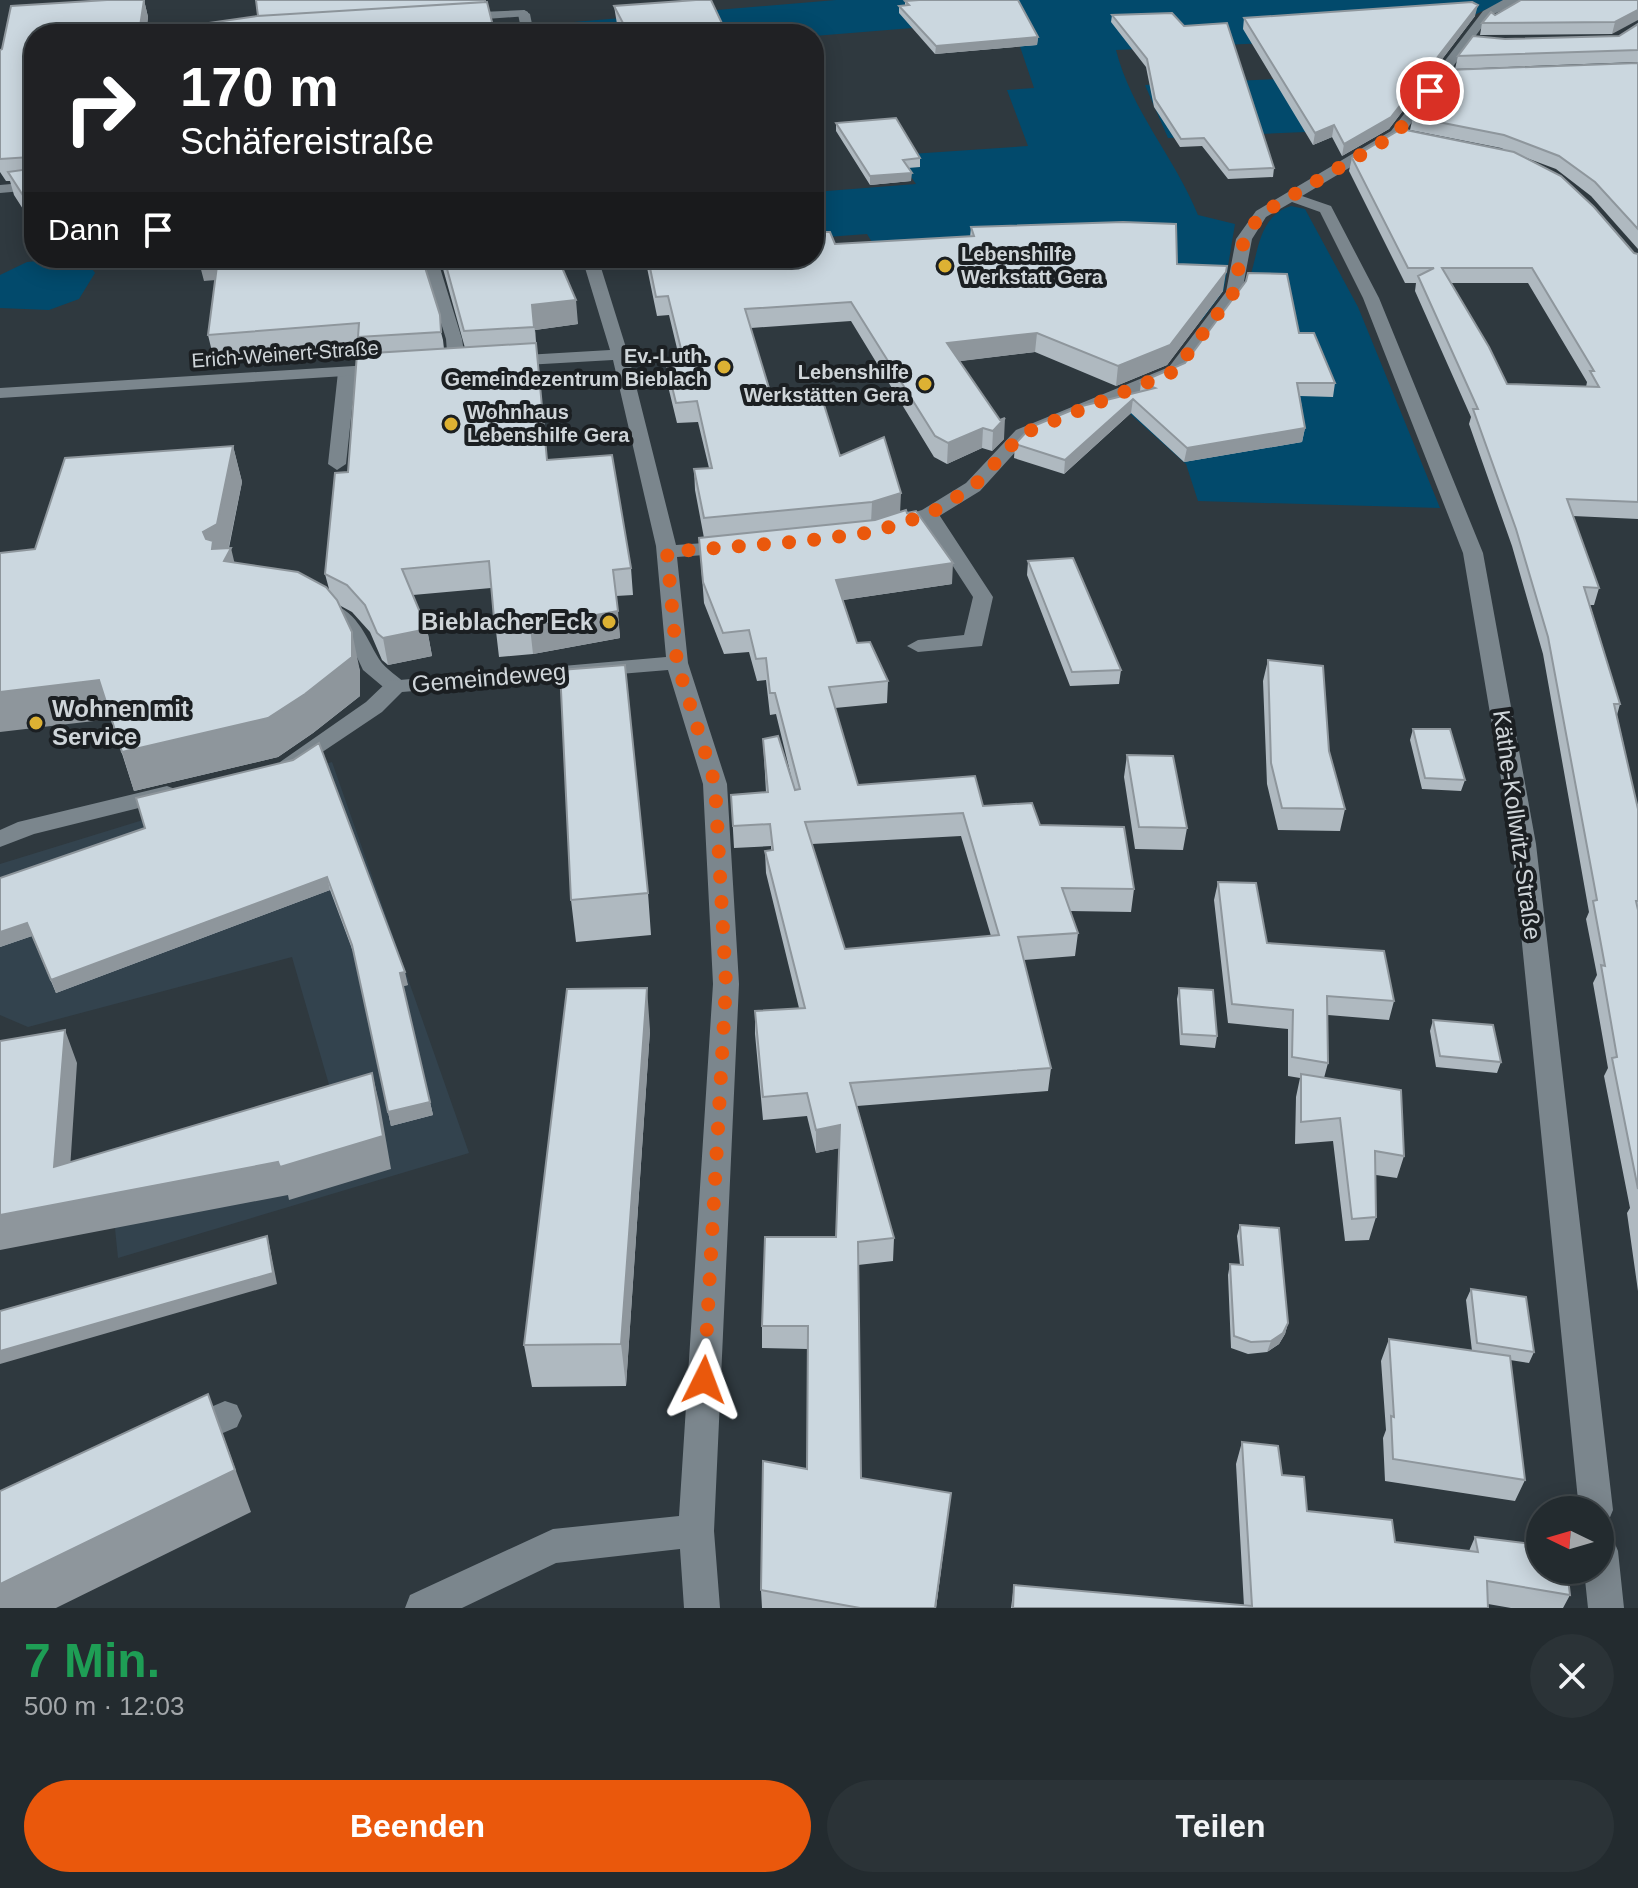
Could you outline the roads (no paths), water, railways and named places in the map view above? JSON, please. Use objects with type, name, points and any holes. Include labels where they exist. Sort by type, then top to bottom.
[{"type":"street","points":[[874,532],[929,514],[973,487],[1022,434],[1175,371],[1234,292],[1244,239],[1261,214],[1403,136],[1441,76],[1487,13],[1505,3],[1522,0]]},
{"type":"street","points":[[438,18],[524,14],[526,24]]},
{"type":"street","points":[[1468,41],[1486,44]]},
{"type":"street","points":[[1441,76],[1457,76]]},
{"type":"street","points":[[0,189],[24,187]]},
{"type":"street","name":"Käthe-Kollwitz-Straße","points":[[1289,196],[1326,209],[1371,298],[1473,553],[1524,844],[1594,1496]]},
{"type":"street","points":[[432,268],[464,364],[620,354]]},
{"type":"street","points":[[593,268],[620,354],[667,552],[677,663],[715,784],[726,984],[696,1531],[702,1608]]},
{"type":"street","name":"Erich-Weinert-Straße","points":[[0,393],[410,368]]},
{"type":"street","points":[[337,464],[347,372]]},
{"type":"street","points":[[918,646],[974,641],[983,597],[929,514]]},
{"type":"street","points":[[667,552],[758,545]]},
{"type":"street","points":[[300,595],[343,618],[357,634],[371,665],[396,686]]},
{"type":"street","name":"Gemeindeweg","points":[[271,769],[287,765],[374,707],[396,686],[677,663]]},
{"type":"street","points":[[0,839],[27,828],[195,787]]},
{"type":"street","points":[[167,1443],[225,1416]]},
{"type":"street","points":[[423,1608],[553,1546],[696,1531]]},
{"type":"street","points":[[1603,1584],[1606,1608]]},
{"type":"place","name":"Lebenshilfe Werkstatt Gera","points":[[945,266]]},
{"type":"place","name":"Ev.-Luth. Gemeindezentrum Bieblach","points":[[724,367]]},
{"type":"place","name":"Lebenshilfe Werkstätten Gera","points":[[925,384]]},
{"type":"place","name":"Wohnhaus Lebenshilfe Gera","points":[[451,424]]},
{"type":"place","name":"Bieblacher Eck","points":[[609,622]]},
{"type":"place","name":"Wohnen mit Service","points":[[36,723]]}]
